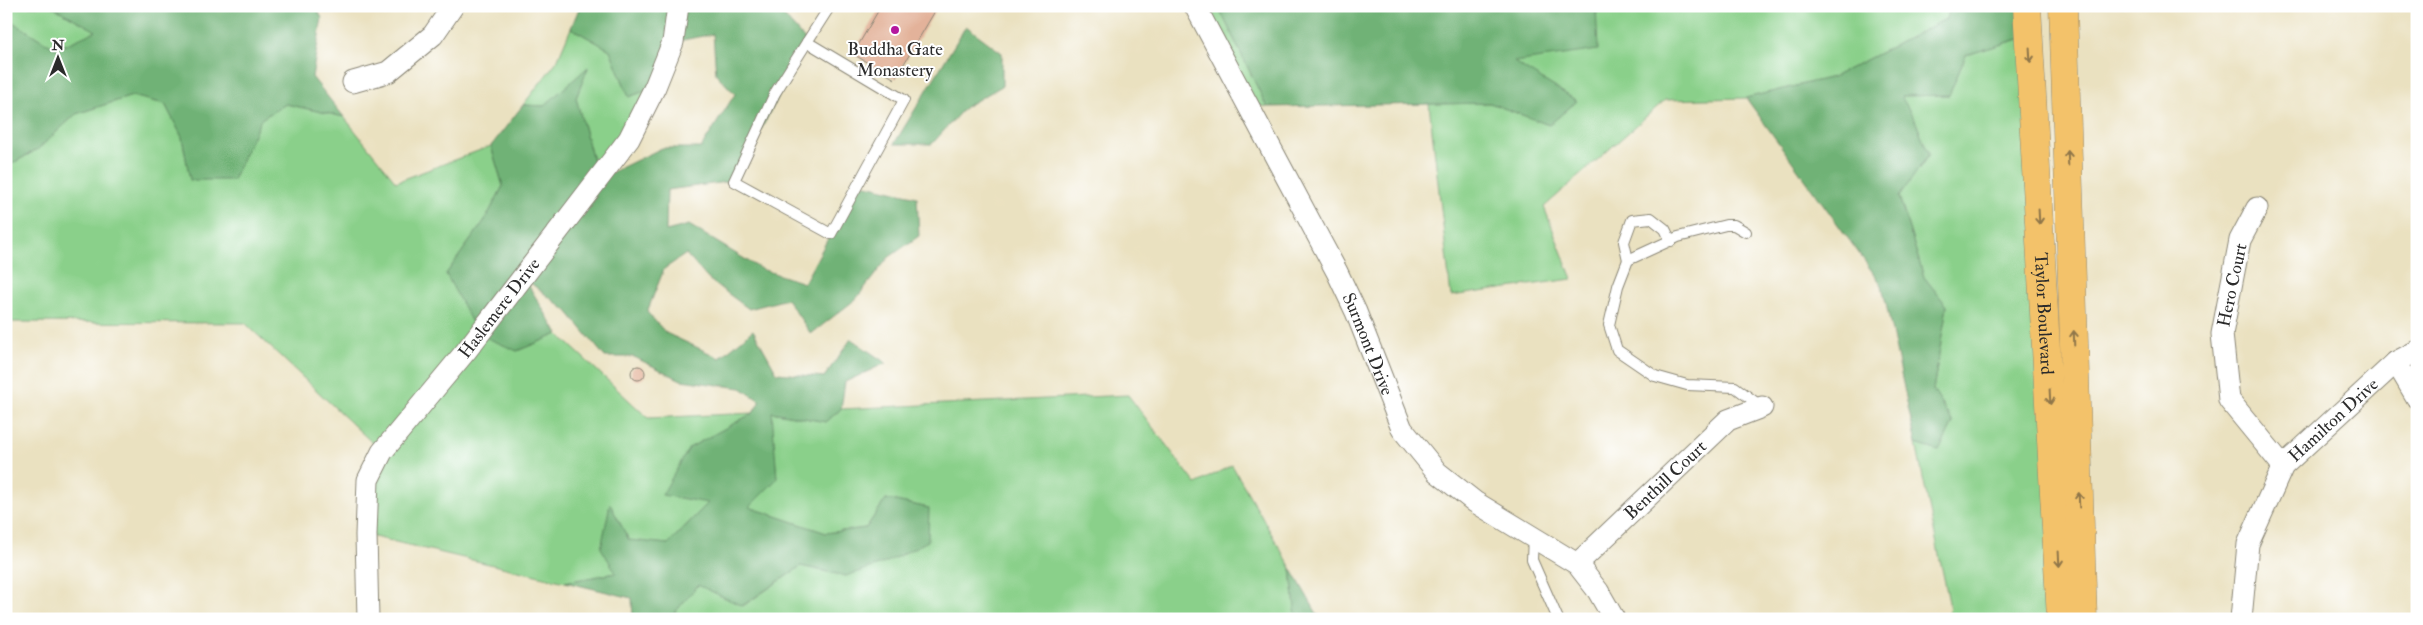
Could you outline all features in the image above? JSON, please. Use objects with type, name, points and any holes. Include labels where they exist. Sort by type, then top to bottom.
[{"type":"main road","name":"Taylor Boulevard","points":[[2027,6],[2061,619]]},
{"type":"main road","name":"Taylor Boulevard","points":[[2064,6],[2083,619]]},
{"type":"street","points":[[353,82],[388,72],[433,36],[453,6]]},
{"type":"street","name":"Haslemere Drive","points":[[368,619],[366,535],[368,480],[382,452],[470,345],[629,138],[655,87],[673,42],[678,6]]},
{"type":"street","name":"Surmont Drive","points":[[1195,6],[1337,272],[1356,312],[1402,429],[1437,472],[1475,502],[1577,564],[1598,591],[1614,619]]},
{"type":"street","name":"Hero Court","points":[[2257,208],[2240,240],[2222,334],[2229,400],[2283,466]]},
{"type":"street","name":"Hamilton Drive","points":[[2241,619],[2248,544],[2283,466],[2396,362],[2417,352]]},
{"type":"street","points":[[2396,362],[2417,398]]},
{"type":"street","name":"Benthill Court","points":[[1577,564],[1728,420],[1762,407]]},
{"type":"lane","points":[[807,42],[904,100],[831,234],[734,181],[775,93],[807,42],[830,6]]},
{"type":"lane","points":[[1671,241],[1665,230],[1651,218],[1632,220],[1624,242],[1628,260],[1618,286],[1609,325],[1617,350],[1655,376],[1687,385],[1735,387],[1762,407]]},
{"type":"lane","points":[[1628,260],[1671,241],[1726,225],[1734,225],[1746,232]]},
{"type":"lane","points":[[1533,537],[1532,560],[1558,619]]},
{"type":"green space","points":[[6,6],[51,6],[97,31],[56,49],[6,18]]},
{"type":"green space","points":[[51,6],[315,6],[322,18],[312,77],[344,117],[286,104],[261,119],[233,180],[190,180],[182,137],[165,104],[132,96],[76,114],[38,149],[6,167],[6,18],[56,49],[96,31]]},
{"type":"green space","points":[[580,6],[775,6],[807,42],[734,181],[667,190],[666,231],[689,225],[761,269],[804,283],[858,183],[917,197],[919,236],[888,258],[856,299],[811,334],[787,299],[749,309],[708,279],[686,254],[664,269],[647,312],[666,333],[720,358],[753,330],[777,373],[824,377],[851,339],[886,363],[845,382],[841,409],[826,422],[772,412],[777,479],[749,507],[826,533],[866,528],[886,499],[929,508],[928,541],[885,563],[846,576],[801,566],[742,606],[698,585],[672,616],[672,619],[633,619],[632,598],[565,582],[616,573],[601,548],[610,504],[629,540],[668,544],[708,503],[662,495],[689,448],[753,413],[760,401],[741,388],[681,380],[634,357],[605,357],[567,311],[524,278],[558,334],[517,351],[478,334],[446,274],[485,220],[503,186],[491,146],[523,105],[544,106],[588,67],[576,98],[598,179],[662,148],[701,148],[735,94],[716,74],[713,34],[673,42],[655,87],[629,97],[610,50],[571,28]]},
{"type":"green space","points":[[1195,6],[1218,6],[1267,107],[1247,103]]},
{"type":"green space","points":[[1218,6],[1596,6],[1598,50],[1514,62],[1577,101],[1549,125],[1490,103],[1267,107]]},
{"type":"green space","points":[[1596,6],[1952,6],[1946,19],[1833,77],[1746,98],[1665,100],[1544,207],[1572,279],[1451,296],[1429,104],[1490,103],[1549,125],[1577,101],[1513,62],[1597,14]]},
{"type":"green space","points":[[1952,6],[2027,6],[2029,36],[1966,55],[1949,95],[1901,96],[1915,120],[1929,154],[1899,197],[1924,277],[1947,306],[1933,390],[1953,423],[1939,451],[1916,444],[1882,285],[1746,98],[1833,77],[1946,19]]},
{"type":"green space","points":[[966,26],[1002,53],[1002,86],[965,107],[932,144],[894,144]]},
{"type":"green space","points":[[571,28],[610,50],[629,97],[655,87],[598,179],[576,98],[588,68],[544,106],[523,105],[557,61]]},
{"type":"green space","points":[[2029,36],[2061,619],[1947,619],[1950,607],[1916,444],[1939,451],[1953,423],[1933,390],[1947,306],[1924,277],[1899,196],[1929,154],[1915,120],[1900,96],[1949,95],[1966,55]]},
{"type":"green space","points":[[132,96],[165,104],[182,137],[190,179],[233,179],[261,119],[286,104],[344,117],[396,182],[491,146],[503,186],[485,220],[446,274],[517,351],[558,334],[648,418],[754,413],[689,448],[708,503],[668,544],[629,541],[610,505],[616,573],[565,582],[366,535],[382,452],[245,323],[6,322],[6,167],[38,149],[76,114]]},
{"type":"green space","points":[[1128,395],[1196,484],[1232,465],[1291,568],[1296,619],[672,619],[672,616],[698,584],[743,606],[801,566],[846,576],[929,508],[886,499],[866,528],[826,533],[749,507],[777,479],[771,412],[826,422],[841,409]]},
{"type":"green space","points":[[1291,568],[1320,619],[1296,619]]},
{"type":"building","name":"Buddha Gate Monastery","points":[[881,6],[938,6],[895,79],[853,54]]},
{"type":"building","points":[[638,366],[643,368],[645,373],[643,378],[638,380],[633,378],[631,373],[633,368]]},
{"type":"place","name":"Buddha Gate Monastery","points":[[895,30]]}]
